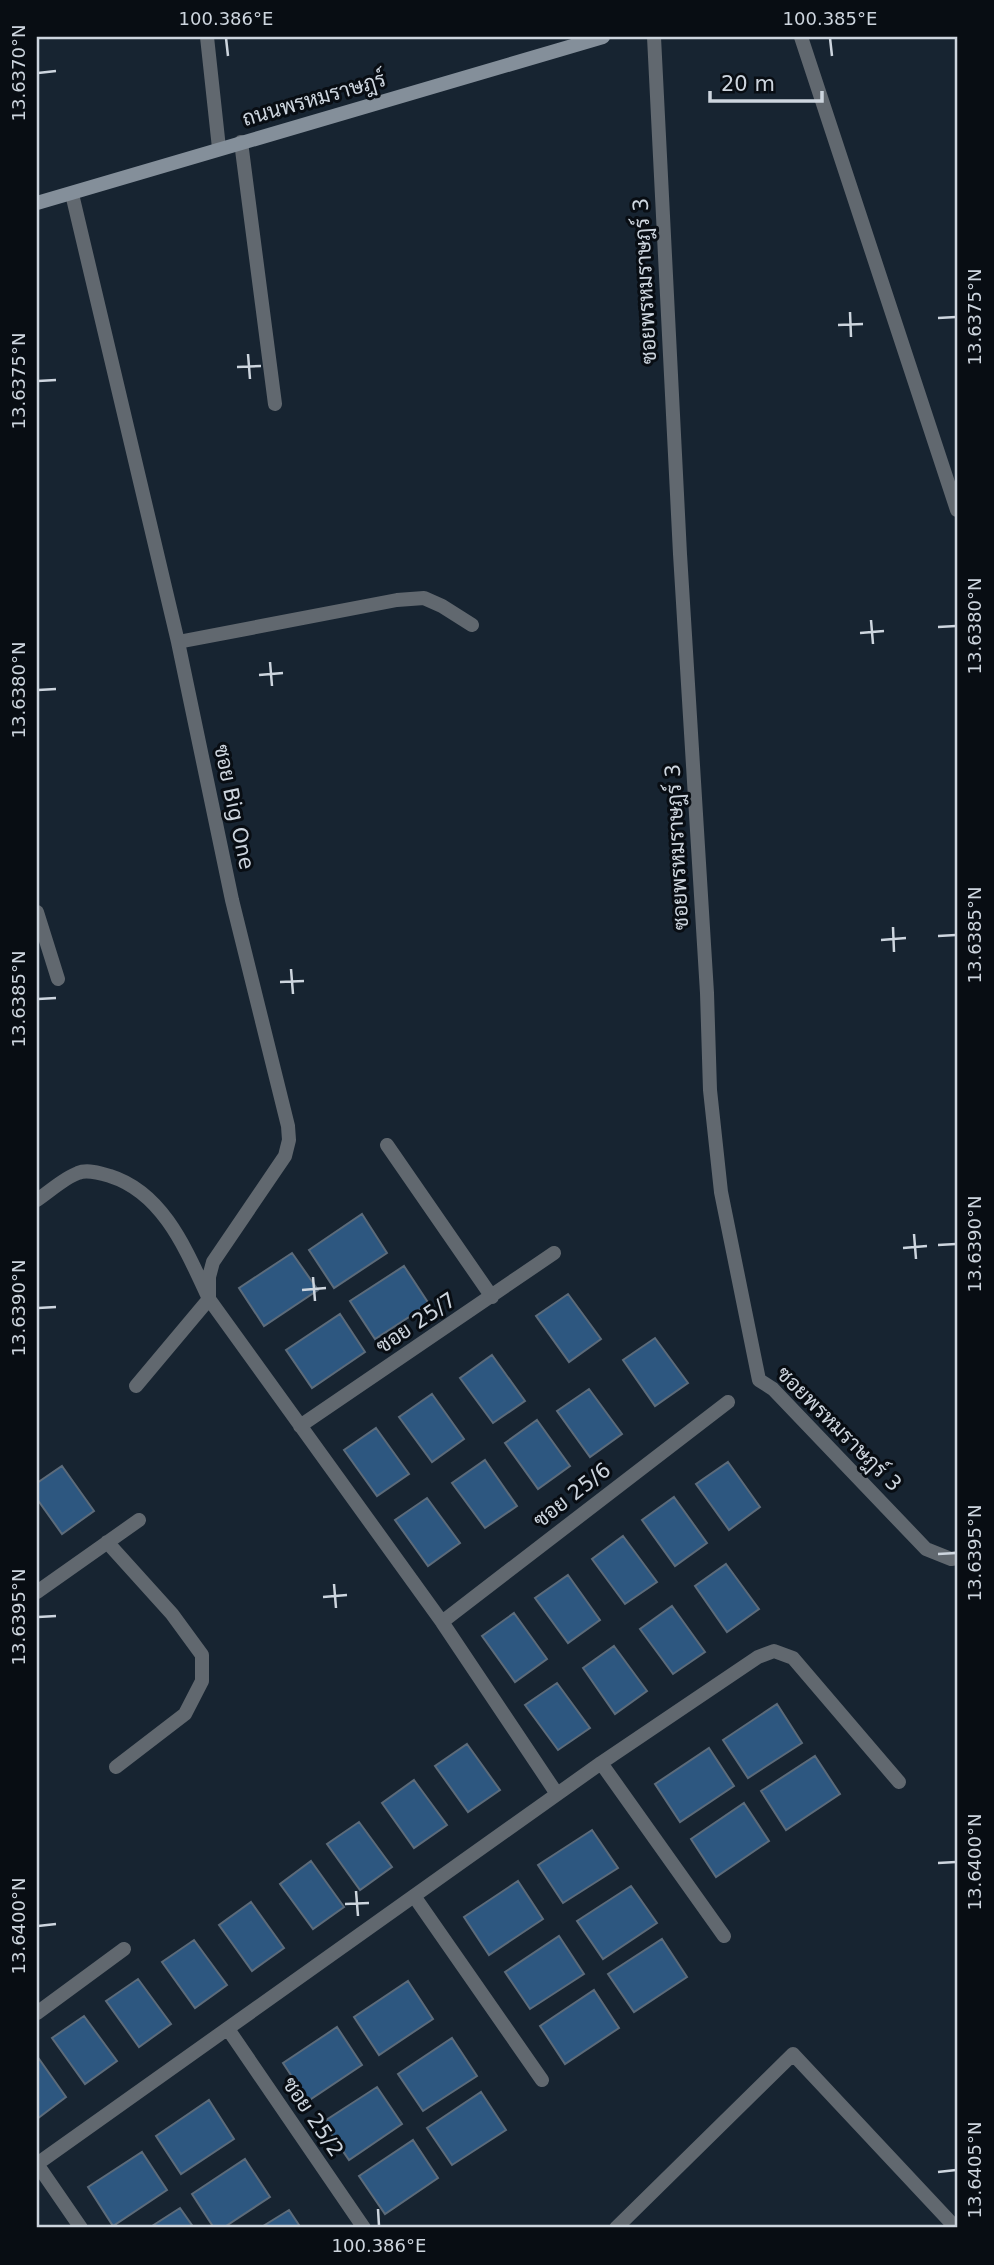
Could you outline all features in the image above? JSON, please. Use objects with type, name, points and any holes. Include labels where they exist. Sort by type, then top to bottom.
[{"type":"street","points":[[208,37],[219,148]]},
{"type":"street","name":"ถนนพรหมราษฎร์","points":[[37,203],[603,37]]},
{"type":"street","name":"ซอยพรหมราษฎร์ 3","points":[[654,37],[680,554],[707,993],[710,1090],[723,1206],[759,1380],[773,1389],[926,1549],[951,1559],[957,1558]]},
{"type":"street","points":[[801,37],[957,510]]},
{"type":"street","points":[[241,142],[275,404]]},
{"type":"street","name":"ซอย Big One","points":[[72,194],[178,642],[232,900],[288,1126],[289,1140],[285,1156],[213,1262],[209,1277],[209,1299]]},
{"type":"street","points":[[178,642],[397,600],[424,598],[472,625]]},
{"type":"street","points":[[37,912],[58,979]]},
{"type":"street","points":[[387,1145],[492,1297]]},
{"type":"street","points":[[37,1200],[77,1173],[100,1173],[119,1179],[147,1198],[172,1227],[209,1299],[442,1622],[557,1794]]},
{"type":"street","name":"ซอย 25/7","points":[[300,1426],[554,1253]]},
{"type":"street","points":[[136,1386],[209,1299]]},
{"type":"street","name":"ซอย 25/6","points":[[442,1622],[728,1402]]},
{"type":"street","points":[[37,1592],[139,1520]]},
{"type":"street","points":[[107,1542],[172,1614],[202,1655],[202,1681],[185,1714],[116,1767]]},
{"type":"street","points":[[81,2228],[37,2164],[601,1763],[758,1657],[774,1651],[793,1658],[899,1782]]},
{"type":"street","points":[[601,1763],[724,1936]]},
{"type":"street","points":[[414,1896],[542,2080]]},
{"type":"street","points":[[37,2013],[124,1949]]},
{"type":"street","name":"ซอย 25/2","points":[[228,2029],[364,2228]]},
{"type":"street","points":[[616,2228],[793,2054],[956,2228]]},
{"type":"building","points":[[362,1214],[387,1253],[334,1288],[309,1250]]},
{"type":"building","points":[[292,1253],[318,1290],[264,1326],[239,1288]]},
{"type":"building","points":[[404,1266],[429,1304],[375,1339],[350,1301]]},
{"type":"building","points":[[568,1294],[601,1339],[569,1362],[536,1316]]},
{"type":"building","points":[[340,1314],[365,1352],[312,1388],[286,1350]]},
{"type":"building","points":[[655,1338],[688,1383],[655,1406],[623,1360]]},
{"type":"building","points":[[492,1355],[525,1401],[493,1423],[460,1378]]},
{"type":"building","points":[[589,1389],[622,1434],[590,1457],[557,1411]]},
{"type":"building","points":[[432,1394],[464,1439],[432,1462],[399,1417]]},
{"type":"building","points":[[537,1420],[570,1466],[538,1489],[505,1443]]},
{"type":"building","points":[[376,1428],[409,1474],[377,1496],[344,1450]]},
{"type":"building","points":[[485,1460],[517,1506],[485,1528],[452,1483]]},
{"type":"building","points":[[728,1462],[760,1507],[729,1530],[696,1484]]},
{"type":"building","points":[[62,1466],[94,1511],[62,1534],[37,1499],[37,1483]]},
{"type":"building","points":[[674,1497],[707,1543],[675,1566],[642,1520]]},
{"type":"building","points":[[427,1498],[460,1543],[428,1566],[395,1520]]},
{"type":"building","points":[[623,1536],[657,1582],[625,1604],[592,1559]]},
{"type":"building","points":[[726,1564],[759,1609],[727,1632],[695,1586]]},
{"type":"building","points":[[568,1575],[600,1620],[568,1643],[535,1598]]},
{"type":"building","points":[[672,1606],[705,1652],[673,1674],[640,1629]]},
{"type":"building","points":[[514,1613],[547,1659],[515,1682],[482,1636]]},
{"type":"building","points":[[614,1646],[647,1691],[615,1714],[583,1668]]},
{"type":"building","points":[[557,1683],[590,1728],[558,1750],[525,1705]]},
{"type":"building","points":[[777,1704],[802,1743],[748,1778],[723,1740]]},
{"type":"building","points":[[467,1744],[500,1790],[468,1812],[435,1766]]},
{"type":"building","points":[[709,1748],[734,1786],[680,1822],[655,1784]]},
{"type":"building","points":[[815,1756],[840,1794],[786,1830],[761,1791]]},
{"type":"building","points":[[414,1780],[447,1825],[414,1848],[382,1803]]},
{"type":"building","points":[[744,1803],[769,1841],[716,1877],[691,1839]]},
{"type":"building","points":[[359,1822],[392,1867],[360,1890],[327,1844]]},
{"type":"building","points":[[592,1830],[618,1868],[563,1903],[538,1865]]},
{"type":"building","points":[[311,1861],[344,1907],[313,1929],[280,1884]]},
{"type":"building","points":[[518,1881],[543,1919],[489,1955],[464,1917]]},
{"type":"building","points":[[631,1886],[657,1923],[603,1959],[577,1921]]},
{"type":"building","points":[[251,1902],[284,1948],[252,1971],[219,1925]]},
{"type":"building","points":[[559,1936],[584,1974],[530,2009],[505,1972]]},
{"type":"building","points":[[662,1939],[687,1977],[634,2012],[608,1974]]},
{"type":"building","points":[[194,1940],[227,1985],[195,2008],[162,1962]]},
{"type":"building","points":[[138,1979],[171,2024],[139,2047],[106,2001]]},
{"type":"building","points":[[408,1981],[433,2019],[379,2055],[354,2017]]},
{"type":"building","points":[[594,1990],[619,2028],[565,2064],[540,2026]]},
{"type":"building","points":[[84,2016],[117,2061],[85,2084],[52,2038]]},
{"type":"building","points":[[337,2027],[362,2065],[308,2101],[283,2063]]},
{"type":"building","points":[[452,2038],[477,2076],[423,2111],[398,2074]]},
{"type":"building","points":[[37,2056],[66,2097],[37,2119]]},
{"type":"building","points":[[377,2087],[402,2124],[349,2160],[323,2122]]},
{"type":"building","points":[[481,2092],[506,2130],[452,2165],[427,2128]]},
{"type":"building","points":[[209,2100],[234,2139],[181,2174],[156,2136]]},
{"type":"building","points":[[413,2140],[438,2178],[385,2214],[359,2176]]},
{"type":"building","points":[[142,2152],[167,2190],[113,2226],[88,2187]]},
{"type":"building","points":[[245,2159],[270,2197],[223,2228],[214,2228],[192,2194]]},
{"type":"building","points":[[180,2208],[194,2228],[149,2228]]},
{"type":"building","points":[[289,2210],[301,2228],[260,2228]]}]
